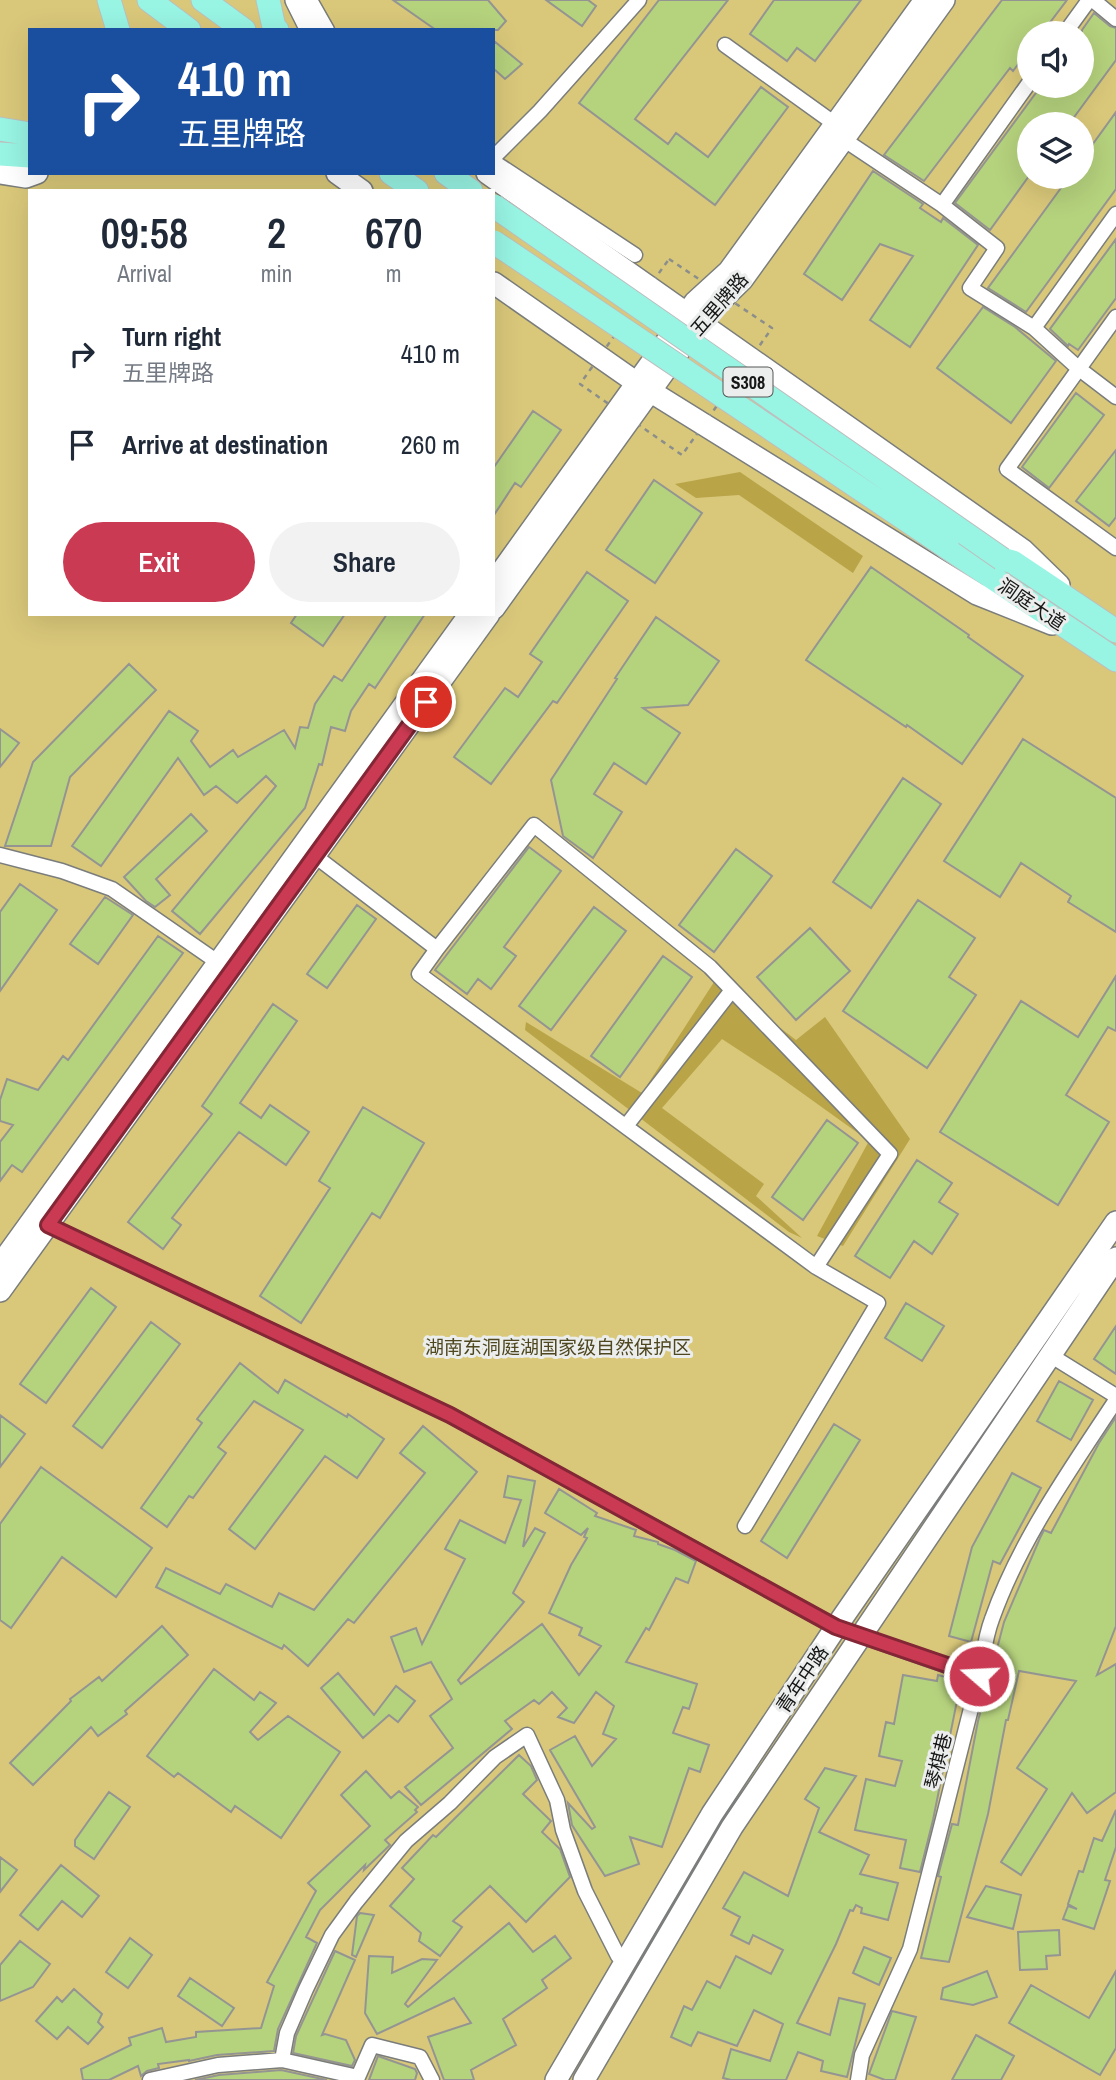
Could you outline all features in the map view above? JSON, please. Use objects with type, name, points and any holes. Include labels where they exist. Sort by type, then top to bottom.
[{"type":"main road","points":[[109,0],[117,28]]},
{"type":"main road","points":[[149,0],[186,28]]},
{"type":"main road","points":[[203,0],[241,28]]},
{"type":"main road","points":[[268,0],[275,28]]},
{"type":"main road","points":[[296,0],[309,28]]},
{"type":"main road","name":"五里牌路","points":[[495,581],[696,319],[742,280],[925,0]]},
{"type":"main road","name":"五里牌路","points":[[696,319],[695,302],[729,271],[944,0]]},
{"type":"main road","points":[[0,129],[28,135]]},
{"type":"main road","points":[[0,154],[28,156]]},
{"type":"main road","points":[[0,173],[26,177],[32,175]]},
{"type":"main road","points":[[340,175],[359,189]]},
{"type":"main road","points":[[394,175],[414,189]]},
{"type":"main road","points":[[449,175],[468,189]]},
{"type":"main road","points":[[490,175],[1023,550],[1083,609]]},
{"type":"main road","name":"洞庭大道","points":[[495,207],[1002,559],[1013,562],[1116,631]]},
{"type":"main road","name":"洞庭大道","points":[[495,243],[1116,660]]},
{"type":"main road","points":[[495,284],[644,387],[977,594],[1076,633]]},
{"type":"main road","name":"五里牌路","points":[[495,607],[644,387]]},
{"type":"main road","points":[[0,1265],[469,616]]},
{"type":"main road","points":[[0,1291],[488,616]]},
{"type":"main road","name":"青年中路","points":[[556,2080],[712,1814],[836,1627],[1116,1222]]},
{"type":"main road","name":"青年中路","points":[[584,2080],[732,1827],[1116,1258]]},
{"type":"street","points":[[310,0],[326,28]]},
{"type":"street","points":[[495,156],[540,111],[639,0]]},
{"type":"street","points":[[1074,21],[1091,0],[1116,19]]},
{"type":"street","points":[[724,46],[997,248],[970,288],[1034,328],[1078,368],[1116,397]]},
{"type":"street","points":[[942,205],[1018,98]]},
{"type":"street","points":[[495,163],[635,255]]},
{"type":"street","points":[[1034,328],[1116,214]]},
{"type":"street","points":[[1116,317],[1007,469],[1116,548]]},
{"type":"street","points":[[745,1526],[878,1303],[816,1266],[419,974],[534,825],[710,967],[890,1154],[816,1266]]},
{"type":"street","points":[[0,855],[62,871],[112,889],[219,962]]},
{"type":"street","points":[[315,856],[437,949]]},
{"type":"street","points":[[626,1126],[732,990]]},
{"type":"street","points":[[48,1225],[450,1415],[836,1627],[979,1676]]},
{"type":"street","points":[[1050,1355],[1116,1398]]},
{"type":"street","name":"琴棋巷","points":[[859,2080],[862,2054],[910,1949],[991,1621],[1013,1569],[1043,1512],[1116,1398]]},
{"type":"street","points":[[282,2060],[287,2033],[311,1978],[332,1935],[356,1902],[406,1841],[450,1803],[495,1757],[527,1735],[557,1800],[563,1830],[585,1891],[618,1956]]},
{"type":"street","points":[[150,2080],[218,2065],[282,2060],[358,2077],[372,2045],[420,2057],[432,2080]]},
{"type":"green space","name":"湖南东洞庭湖国家级自然保护区","points":[[0,0],[1116,0],[1116,2080],[0,2080]]},
{"type":"shaded area","points":[[740,472],[863,556],[853,573],[739,495],[696,498],[675,484]]},
{"type":"shaded area","points":[[716,979],[796,1040],[825,1017],[910,1139],[843,1246],[817,1236],[869,1141],[777,1075],[722,1039],[662,1108],[764,1184],[756,1196],[802,1238],[789,1232],[525,1030],[526,1022],[642,1093]]},
{"type":"building","points":[[393,0],[488,0],[506,21],[498,30],[433,28]]},
{"type":"building","points":[[546,0],[588,0],[596,6],[582,26]]},
{"type":"building","points":[[659,0],[728,0],[635,119],[668,144],[676,133],[708,157],[761,87],[788,107],[715,205],[579,103]]},
{"type":"building","points":[[774,0],[861,0],[815,61],[797,48],[787,61],[750,34]]},
{"type":"building","points":[[1002,0],[1067,0],[1051,21],[1017,21],[1017,66],[1013,71],[1010,68],[924,181],[884,155]]},
{"type":"building","points":[[1094,13],[1116,28],[1116,60],[1094,90],[1094,21],[1088,21]]},
{"type":"building","points":[[495,42],[522,64],[505,79],[495,70]]},
{"type":"building","points":[[1032,98],[1088,98],[1078,112],[1022,112]]},
{"type":"building","points":[[1116,112],[1116,189],[1026,312],[988,288],[1060,189],[1094,189],[1094,142]]},
{"type":"building","points":[[1017,119],[1017,189],[1020,189],[990,230],[955,203]]},
{"type":"building","points":[[873,171],[923,204],[920,208],[941,222],[943,218],[978,245],[910,347],[870,320],[913,256],[880,244],[842,300],[804,274]]},
{"type":"building","points":[[1116,239],[1116,298],[1078,350],[1069,344],[1068,346],[1050,329]]},
{"type":"building","points":[[983,307],[1015,327],[1056,361],[1011,423],[937,368]]},
{"type":"building","points":[[1076,393],[1104,415],[1049,488],[1022,467]]},
{"type":"building","points":[[533,411],[561,430],[521,487],[515,483],[495,513],[495,466]]},
{"type":"building","points":[[1116,450],[1116,517],[1109,526],[1076,501]]},
{"type":"building","points":[[654,480],[702,513],[655,583],[606,550]]},
{"type":"building","points":[[871,567],[1023,676],[962,764],[806,660]]},
{"type":"building","points":[[587,572],[628,601],[557,703],[553,701],[491,784],[454,757],[505,688],[518,697],[542,662],[530,654]]},
{"type":"building","points":[[296,616],[344,616],[323,646],[291,623]]},
{"type":"building","points":[[386,616],[424,616],[375,688],[369,684],[351,711],[345,731],[331,727],[322,765],[319,764],[305,808],[200,934],[172,911],[276,786],[266,776],[237,803],[216,786],[204,795],[178,758],[101,866],[72,846],[169,711],[198,731],[191,741],[210,767],[233,750],[238,757],[284,730],[295,748],[300,727],[308,728],[315,704],[334,676],[342,681]]},
{"type":"building","points":[[656,617],[719,661],[688,705],[643,708],[680,733],[646,784],[614,763],[594,794],[622,812],[593,858],[563,836],[551,780]]},
{"type":"building","points":[[129,664],[156,690],[70,777],[51,846],[5,846],[33,762]]},
{"type":"building","points":[[0,729],[19,743],[0,767]]},
{"type":"building","points":[[1023,739],[1116,798],[1116,932],[1068,902],[1071,896],[1021,863],[1000,897],[944,861]]},
{"type":"building","points":[[903,778],[941,804],[871,908],[833,882]]},
{"type":"building","points":[[191,814],[207,831],[156,879],[170,895],[155,907],[124,877]]},
{"type":"building","points":[[529,847],[561,871],[504,947],[516,956],[491,989],[478,979],[467,994],[435,970]]},
{"type":"building","points":[[736,849],[772,876],[714,952],[679,925]]},
{"type":"building","points":[[20,884],[57,910],[0,991],[0,912]]},
{"type":"building","points":[[105,897],[133,915],[98,964],[70,944]]},
{"type":"building","points":[[918,900],[975,938],[949,977],[976,995],[927,1068],[843,1011]]},
{"type":"building","points":[[357,905],[376,919],[327,988],[307,974]]},
{"type":"building","points":[[594,907],[626,931],[551,1030],[519,1006]]},
{"type":"building","points":[[810,928],[850,971],[796,1020],[757,977]]},
{"type":"building","points":[[158,936],[183,953],[22,1172],[12,1165],[0,1181],[0,1142],[13,1125],[0,1121],[0,1100],[7,1079],[38,1090],[63,1056],[68,1060]]},
{"type":"building","points":[[663,956],[692,977],[620,1077],[591,1056]]},
{"type":"building","points":[[1116,976],[1116,1031],[1108,1027],[1066,1095],[1109,1122],[1058,1205],[940,1132],[1021,1001],[1078,1037]]},
{"type":"building","points":[[273,1004],[297,1021],[240,1103],[261,1118],[270,1105],[309,1132],[286,1165],[239,1132],[172,1218],[181,1225],[163,1249],[128,1222],[212,1114],[202,1106]]},
{"type":"building","points":[[363,1107],[424,1143],[380,1218],[372,1213],[301,1323],[260,1296],[330,1188],[319,1181]]},
{"type":"building","points":[[827,1120],[858,1143],[803,1220],[772,1197]]},
{"type":"building","points":[[917,1160],[952,1183],[939,1202],[958,1214],[932,1254],[914,1241],[890,1278],[855,1256]]},
{"type":"building","points":[[91,1288],[116,1307],[46,1403],[20,1384]]},
{"type":"building","points":[[906,1303],[944,1326],[922,1361],[885,1338]]},
{"type":"building","points":[[151,1322],[180,1344],[102,1448],[73,1426]]},
{"type":"building","points":[[1116,1326],[1116,1374],[1094,1359]]},
{"type":"building","points":[[240,1363],[278,1393],[285,1380],[347,1417],[348,1414],[384,1439],[357,1478],[325,1456],[255,1549],[229,1529],[303,1430],[254,1401],[218,1447],[226,1453],[193,1498],[189,1496],[167,1527],[141,1508],[202,1423],[197,1419]]},
{"type":"building","points":[[1059,1381],[1093,1400],[1071,1440],[1037,1421]]},
{"type":"building","points":[[0,1415],[25,1434],[0,1467]]},
{"type":"building","points":[[1116,1417],[1116,1626],[1097,1675],[1116,1664],[1116,1792],[1087,1813],[1072,1793],[1021,1875],[1001,1862],[1047,1789],[1017,1768],[1076,1681],[1019,1671],[1006,1720],[988,1814],[949,1962],[921,1958],[952,1824],[958,1825],[978,1721],[1004,1622],[1044,1530],[1051,1533],[1099,1443]]},
{"type":"building","points":[[834,1424],[860,1440],[787,1558],[761,1541]]},
{"type":"building","points":[[423,1426],[477,1472],[354,1623],[348,1619],[308,1666],[284,1645],[282,1649],[156,1587],[166,1568],[220,1594],[226,1584],[272,1607],[279,1593],[314,1610],[425,1473],[400,1453]]},
{"type":"building","points":[[41,1467],[152,1548],[116,1597],[62,1557],[11,1628],[0,1620],[0,1524]]},
{"type":"building","points":[[1012,1473],[1041,1488],[1000,1564],[993,1561],[971,1642],[949,1636],[972,1547]]},
{"type":"building","points":[[508,1476],[535,1481],[523,1547],[535,1528],[545,1533],[513,1593],[524,1602],[458,1680],[461,1684],[542,1624],[579,1675],[601,1646],[579,1635],[582,1628],[549,1613],[587,1538],[584,1537],[588,1528],[581,1535],[545,1513],[559,1489],[597,1513],[595,1516],[636,1530],[634,1536],[658,1542],[696,1561],[688,1583],[676,1578],[649,1630],[646,1628],[626,1662],[697,1684],[689,1709],[683,1707],[673,1733],[709,1745],[700,1772],[689,1768],[662,1847],[630,1837],[639,1864],[605,1876],[572,1825],[568,1803],[592,1829],[595,1827],[550,1750],[575,1736],[592,1766],[616,1739],[603,1734],[614,1706],[596,1692],[574,1723],[558,1717],[567,1708],[552,1692],[539,1704],[534,1700],[505,1721],[512,1729],[421,1805],[405,1787],[453,1748],[430,1716],[452,1699],[431,1662],[404,1672],[391,1637],[416,1628],[422,1644],[465,1559],[445,1549],[460,1520],[505,1543],[521,1500],[504,1497]]},
{"type":"building","points":[[162,1626],[188,1655],[125,1711],[127,1714],[98,1736],[91,1727],[33,1785],[10,1763],[70,1699],[99,1677],[102,1681]]},
{"type":"building","points":[[214,1669],[254,1700],[260,1692],[276,1703],[250,1732],[258,1740],[288,1716],[340,1752],[281,1838],[235,1806],[231,1812],[178,1773],[174,1777],[147,1756]]},
{"type":"building","points":[[338,1673],[374,1715],[396,1686],[415,1701],[398,1722],[389,1715],[363,1738],[321,1688]]},
{"type":"building","points":[[903,1675],[937,1681],[938,1675],[961,1681],[920,1872],[900,1868],[906,1840],[855,1830],[866,1779],[895,1786],[902,1761],[879,1756],[886,1722],[894,1724]]},
{"type":"building","points":[[519,1755],[531,1766],[537,1780],[523,1794],[551,1821],[542,1832],[560,1849],[570,1877],[526,1922],[490,1886],[453,1921],[462,1927],[440,1956],[419,1941],[421,1933],[390,1906],[414,1879],[402,1868],[433,1835],[436,1837]]},
{"type":"building","points":[[825,1768],[856,1776],[819,1832],[869,1855],[860,1874],[898,1883],[888,1920],[861,1913],[862,1908],[856,1905],[853,1911],[850,1910],[797,2023],[830,2035],[839,1998],[865,2004],[847,2077],[821,2071],[823,2061],[798,2052],[786,2080],[723,2078],[731,2049],[770,2061],[783,2024],[754,2010],[737,2046],[698,2032],[691,2046],[671,2037],[684,2006],[692,2010],[707,1981],[720,1988],[736,1956],[771,1974],[783,1950],[753,1935],[749,1944],[731,1935],[740,1917],[723,1908],[744,1872],[788,1896],[819,1808],[805,1799]]},
{"type":"building","points":[[366,1771],[391,1798],[399,1791],[418,1807],[415,1810],[417,1812],[385,1840],[390,1845],[364,1870],[365,1865],[320,1910],[306,1937],[317,1943],[278,2029],[274,2051],[217,2055],[158,2064],[159,2068],[147,2071],[141,2076],[138,2066],[109,2080],[83,2080],[81,2069],[131,2045],[129,2038],[162,2028],[166,2042],[196,2037],[196,2032],[261,2028],[274,1986],[267,1982],[316,1891],[308,1883],[370,1826],[341,1795]]},
{"type":"building","points":[[109,1792],[130,1807],[94,1859],[75,1846],[75,1840]]},
{"type":"building","points":[[1116,1810],[1116,1847],[1105,1880],[1110,1881],[1094,1929],[1063,1919],[1068,1906],[1077,1909],[1068,1904],[1079,1871],[1083,1872],[1094,1838],[1102,1841]]},
{"type":"building","points":[[0,1857],[17,1870],[0,1892]]},
{"type":"building","points":[[61,1865],[99,1896],[82,1917],[62,1901],[38,1930],[20,1915]]},
{"type":"building","points":[[986,1886],[1021,1895],[1013,1929],[967,1917]]},
{"type":"building","points":[[360,1913],[374,1915],[356,1957],[352,1955],[357,1916]]},
{"type":"building","points":[[509,1923],[533,1952],[555,1936],[571,1958],[542,1980],[547,1988],[503,2019],[516,2045],[471,2070],[474,2080],[444,2080],[428,2037],[471,2023],[454,1998],[377,2034],[365,2013],[369,1956],[393,1957],[392,1973],[422,1959],[437,1960],[405,2004],[408,2007]]},
{"type":"building","points":[[1059,1930],[1060,1955],[1046,1956],[1047,1969],[1020,1970],[1018,1932]]},
{"type":"building","points":[[130,1938],[152,1955],[128,1988],[106,1972]]},
{"type":"building","points":[[20,1941],[50,1964],[33,1987],[0,2001],[0,1965]]},
{"type":"building","points":[[864,1947],[891,1958],[879,1985],[853,1973]]},
{"type":"building","points":[[335,1951],[355,1960],[322,2035],[346,2040],[355,2060],[352,2066],[293,2053],[296,2036]]},
{"type":"building","points":[[987,1971],[997,1997],[973,2005],[941,1999],[943,1988]]},
{"type":"building","points":[[1116,1971],[1116,2048],[1100,2075],[1009,2023],[1031,1985],[1089,2018]]},
{"type":"building","points":[[190,1978],[234,2008],[222,2026],[178,1996]]},
{"type":"building","points":[[74,1989],[102,2014],[98,2022],[103,2027],[88,2044],[68,2027],[57,2039],[36,2021],[57,1997],[62,2002]]},
{"type":"building","points":[[892,2011],[916,2017],[895,2080],[885,2080],[869,2074]]},
{"type":"building","points":[[976,2035],[1014,2056],[1001,2080],[952,2080]]},
{"type":"building","points":[[378,2056],[415,2069],[415,2080],[369,2080]]},
{"type":"building","points":[[281,2070],[327,2080],[195,2080],[219,2075]]},
{"type":"route","points":[[426,702],[48,1225],[450,1415],[836,1627],[979,1676]]}]
